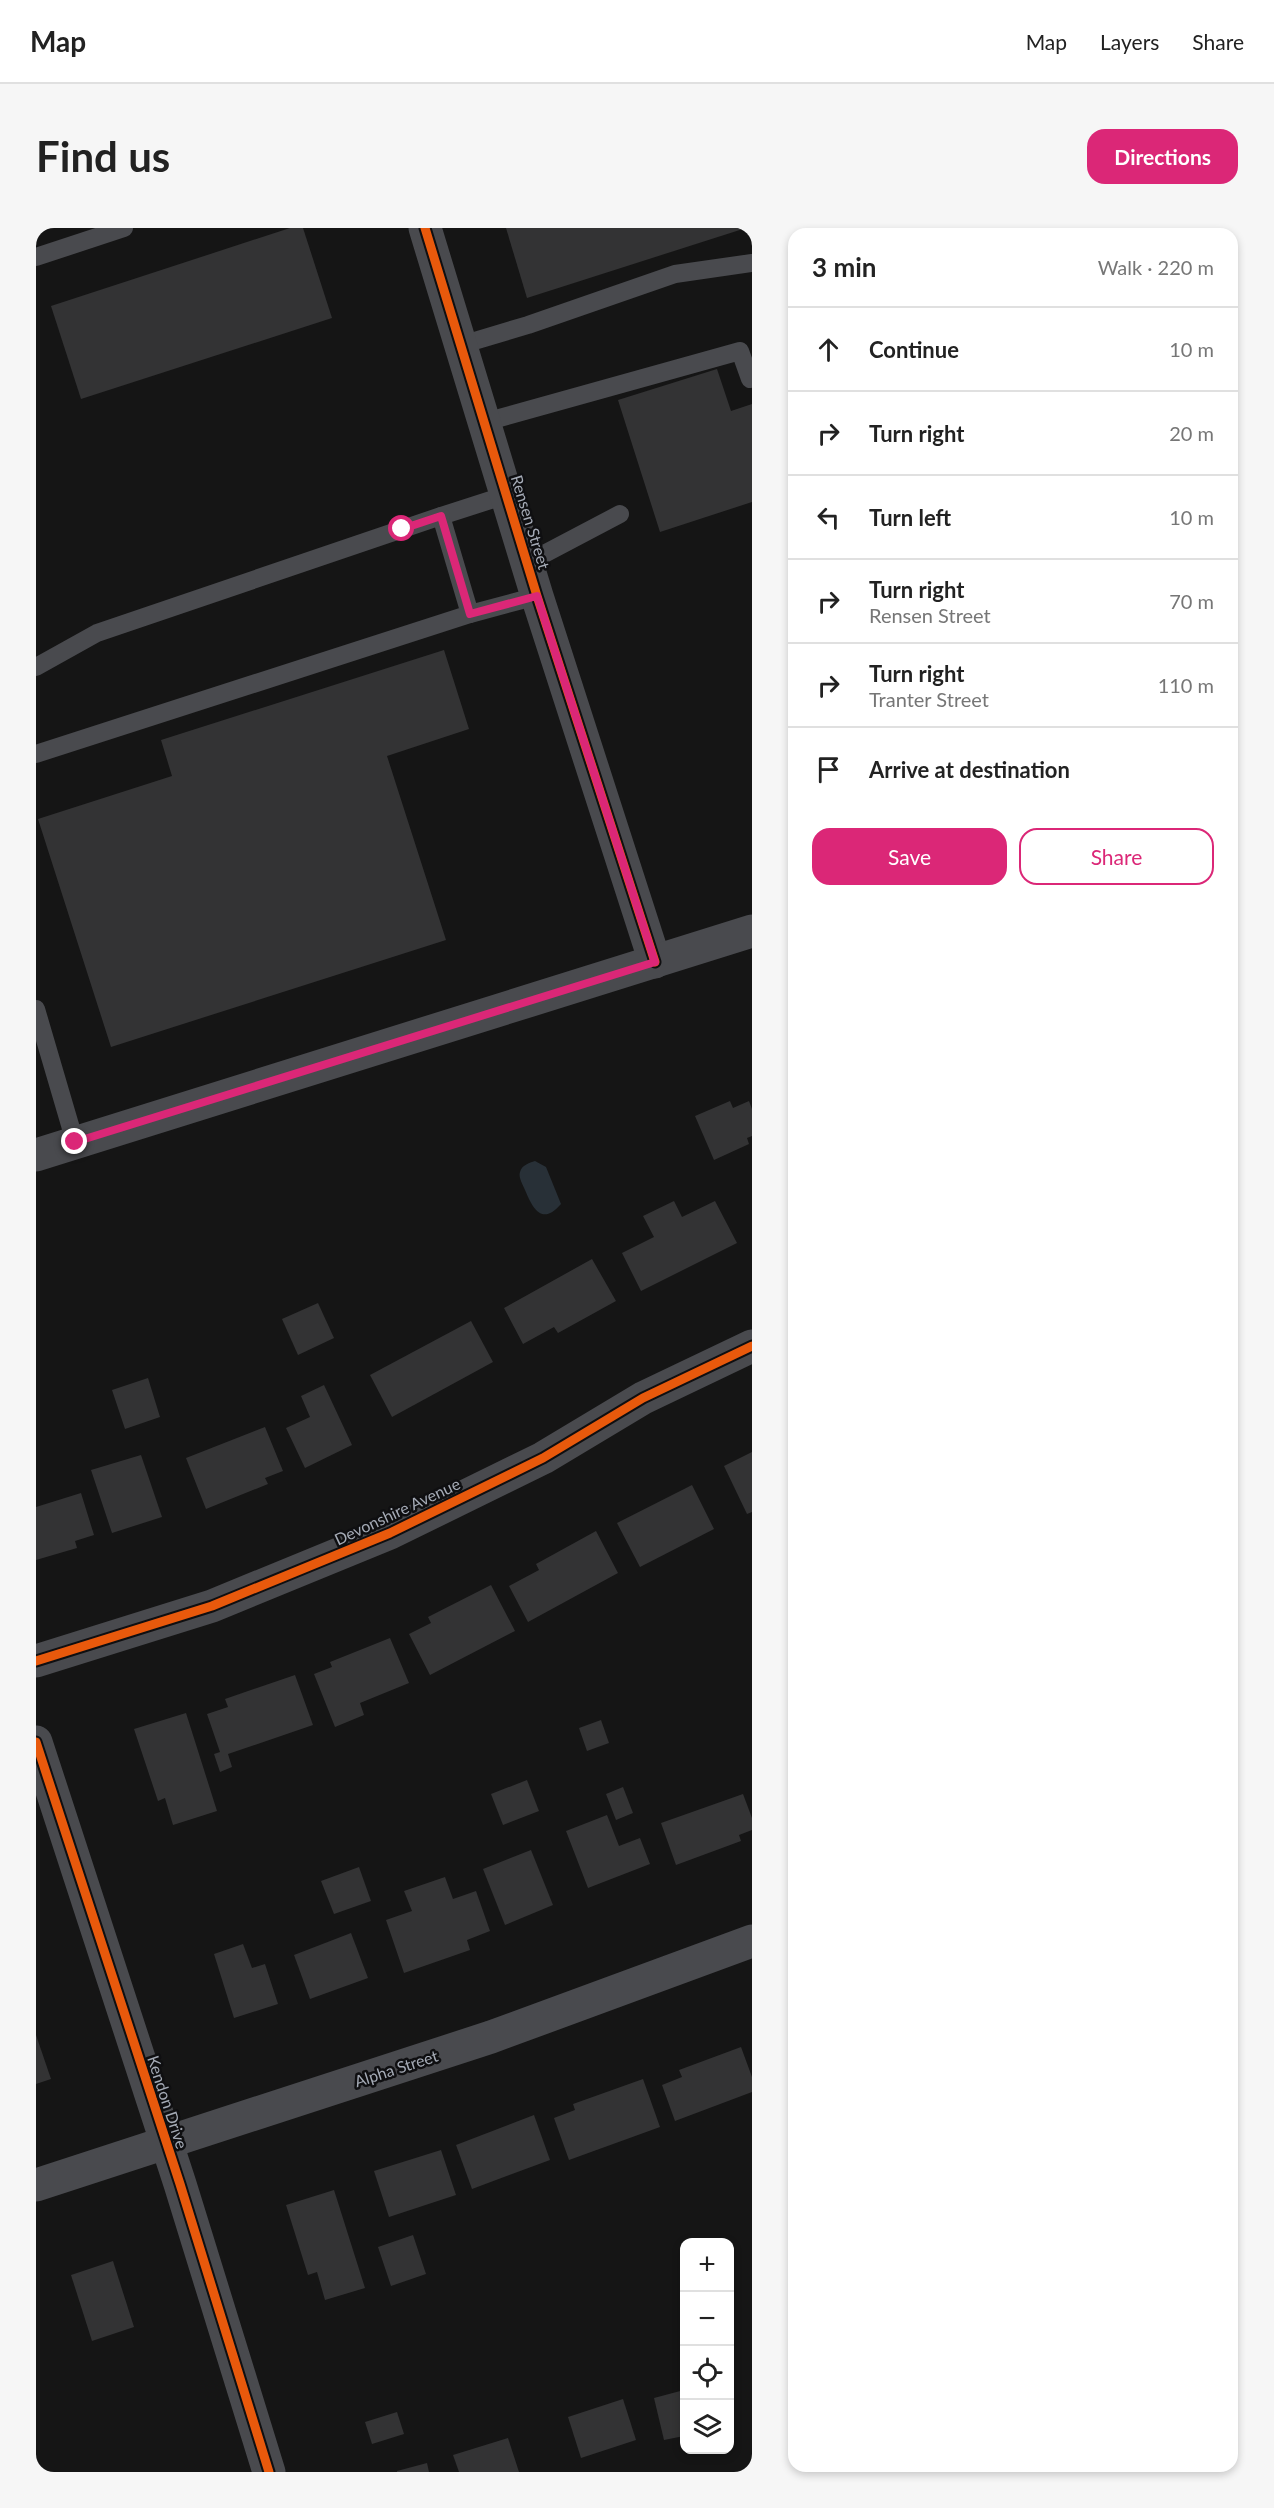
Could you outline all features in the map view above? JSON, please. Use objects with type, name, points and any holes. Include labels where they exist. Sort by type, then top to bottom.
[{"type":"street","name":"Rensen Street","points":[[424,228],[537,596],[655,962]]},
{"type":"street","points":[[36,1155],[752,931]]},
{"type":"street","name":"Devonshire Avenue","points":[[36,1661],[212,1606],[390,1533],[543,1458],[643,1398],[752,1346]]},
{"type":"street","name":"Kendon Drive","points":[[36,1742],[166,2143],[269,2472]]},
{"type":"street","name":"Alpha Street","points":[[36,2185],[491,2037],[752,1941]]},
{"type":"lane","points":[[36,256],[124,228]]},
{"type":"lane","points":[[461,345],[528,325],[675,274],[752,263]]},
{"type":"lane","points":[[485,422],[740,351],[750,379],[752,378]]},
{"type":"lane","points":[[36,667],[97,633],[507,495]]},
{"type":"lane","points":[[527,563],[620,514]]},
{"type":"lane","points":[[441,516],[470,614]]},
{"type":"lane","points":[[36,754],[470,614],[537,596]]},
{"type":"lane","points":[[36,1009],[75,1142]]},
{"type":"shaded area","points":[[535,1161],[546,1167],[561,1204],[548,1214],[535,1209],[520,1179],[522,1168]]},
{"type":"building","points":[[290,228],[303,228],[332,318],[81,399],[51,306]]},
{"type":"building","points":[[506,228],[746,228],[527,298]]},
{"type":"building","points":[[717,369],[731,411],[752,404],[752,502],[660,532],[618,400]]},
{"type":"building","points":[[444,650],[469,729],[387,756],[446,940],[111,1047],[38,819],[172,776],[161,740]]},
{"type":"building","points":[[730,1101],[733,1108],[749,1101],[752,1109],[752,1136],[747,1138],[749,1144],[714,1160],[695,1116]]},
{"type":"building","points":[[674,1201],[682,1217],[715,1201],[737,1243],[641,1291],[622,1253],[654,1237],[643,1216]]},
{"type":"building","points":[[592,1259],[616,1301],[558,1333],[554,1327],[523,1344],[504,1308]]},
{"type":"building","points":[[318,1303],[334,1338],[298,1355],[282,1319]]},
{"type":"building","points":[[471,1321],[493,1362],[392,1417],[370,1375]]},
{"type":"building","points":[[148,1378],[160,1417],[125,1429],[112,1390]]},
{"type":"building","points":[[324,1385],[352,1445],[305,1468],[286,1428],[310,1417],[301,1396]]},
{"type":"building","points":[[265,1427],[283,1471],[265,1478],[268,1484],[206,1509],[186,1458]]},
{"type":"building","points":[[752,1452],[752,1512],[747,1514],[724,1466]]},
{"type":"building","points":[[141,1455],[162,1517],[112,1533],[91,1470]]},
{"type":"building","points":[[692,1485],[714,1529],[640,1567],[617,1523]]},
{"type":"building","points":[[81,1493],[94,1535],[75,1541],[77,1548],[36,1560],[36,1507]]},
{"type":"building","points":[[596,1531],[618,1573],[528,1622],[509,1586],[539,1570],[536,1564]]},
{"type":"building","points":[[491,1585],[515,1631],[430,1675],[409,1634],[431,1623],[428,1617]]},
{"type":"building","points":[[390,1638],[409,1683],[360,1703],[364,1715],[335,1727],[314,1674],[332,1667],[330,1662]]},
{"type":"building","points":[[295,1675],[313,1725],[228,1754],[232,1767],[220,1772],[214,1754],[220,1752],[207,1714],[228,1707],[225,1699]]},
{"type":"building","points":[[186,1713],[217,1811],[173,1825],[165,1798],[158,1801],[134,1729]]},
{"type":"building","points":[[601,1720],[609,1743],[587,1751],[579,1728]]},
{"type":"building","points":[[527,1780],[539,1811],[503,1825],[491,1794]]},
{"type":"building","points":[[623,1787],[633,1813],[616,1820],[606,1794]]},
{"type":"building","points":[[743,1794],[752,1818],[752,1830],[739,1835],[741,1841],[676,1865],[661,1823]]},
{"type":"building","points":[[607,1815],[619,1846],[640,1838],[650,1864],[588,1888],[566,1831]]},
{"type":"building","points":[[531,1850],[553,1905],[505,1925],[483,1869]]},
{"type":"building","points":[[359,1867],[371,1901],[334,1914],[321,1881]]},
{"type":"building","points":[[445,1877],[453,1899],[476,1891],[490,1931],[467,1940],[470,1950],[404,1973],[386,1920],[412,1911],[404,1891]]},
{"type":"building","points":[[351,1933],[368,1978],[310,1999],[294,1955]]},
{"type":"building","points":[[243,1944],[252,1968],[265,1964],[278,2004],[234,2018],[214,1954]]},
{"type":"building","points":[[36,2035],[51,2079],[36,2084]]},
{"type":"building","points":[[741,2047],[752,2077],[752,2092],[675,2121],[662,2085],[682,2077],[679,2070]]},
{"type":"building","points":[[643,2079],[660,2127],[569,2160],[554,2118],[575,2110],[573,2104]]},
{"type":"building","points":[[534,2115],[550,2160],[472,2189],[456,2145]]},
{"type":"building","points":[[441,2150],[456,2195],[389,2217],[374,2171]]},
{"type":"building","points":[[334,2190],[365,2288],[325,2300],[317,2272],[308,2275],[286,2205]]},
{"type":"building","points":[[413,2235],[426,2274],[391,2286],[378,2247]]},
{"type":"building","points":[[113,2261],[134,2327],[92,2341],[71,2275]]},
{"type":"building","points":[[680,2391],[680,2437],[664,2440],[654,2398]]},
{"type":"building","points":[[623,2399],[636,2440],[581,2458],[568,2417]]},
{"type":"building","points":[[397,2412],[404,2434],[372,2444],[365,2422]]},
{"type":"building","points":[[508,2438],[519,2472],[459,2472],[453,2455]]},
{"type":"building","points":[[427,2463],[429,2472],[397,2472],[397,2471]]},
{"type":"cycle path","points":[[425,228],[537,596],[655,962]]},
{"type":"cycle path","points":[[36,1661],[212,1606],[390,1533],[543,1458],[643,1398],[752,1346]]},
{"type":"cycle path","points":[[36,1742],[180,2184],[269,2472]]},
{"type":"route","points":[[75,1142],[655,962],[537,596],[470,614],[441,516],[402,529]]}]
